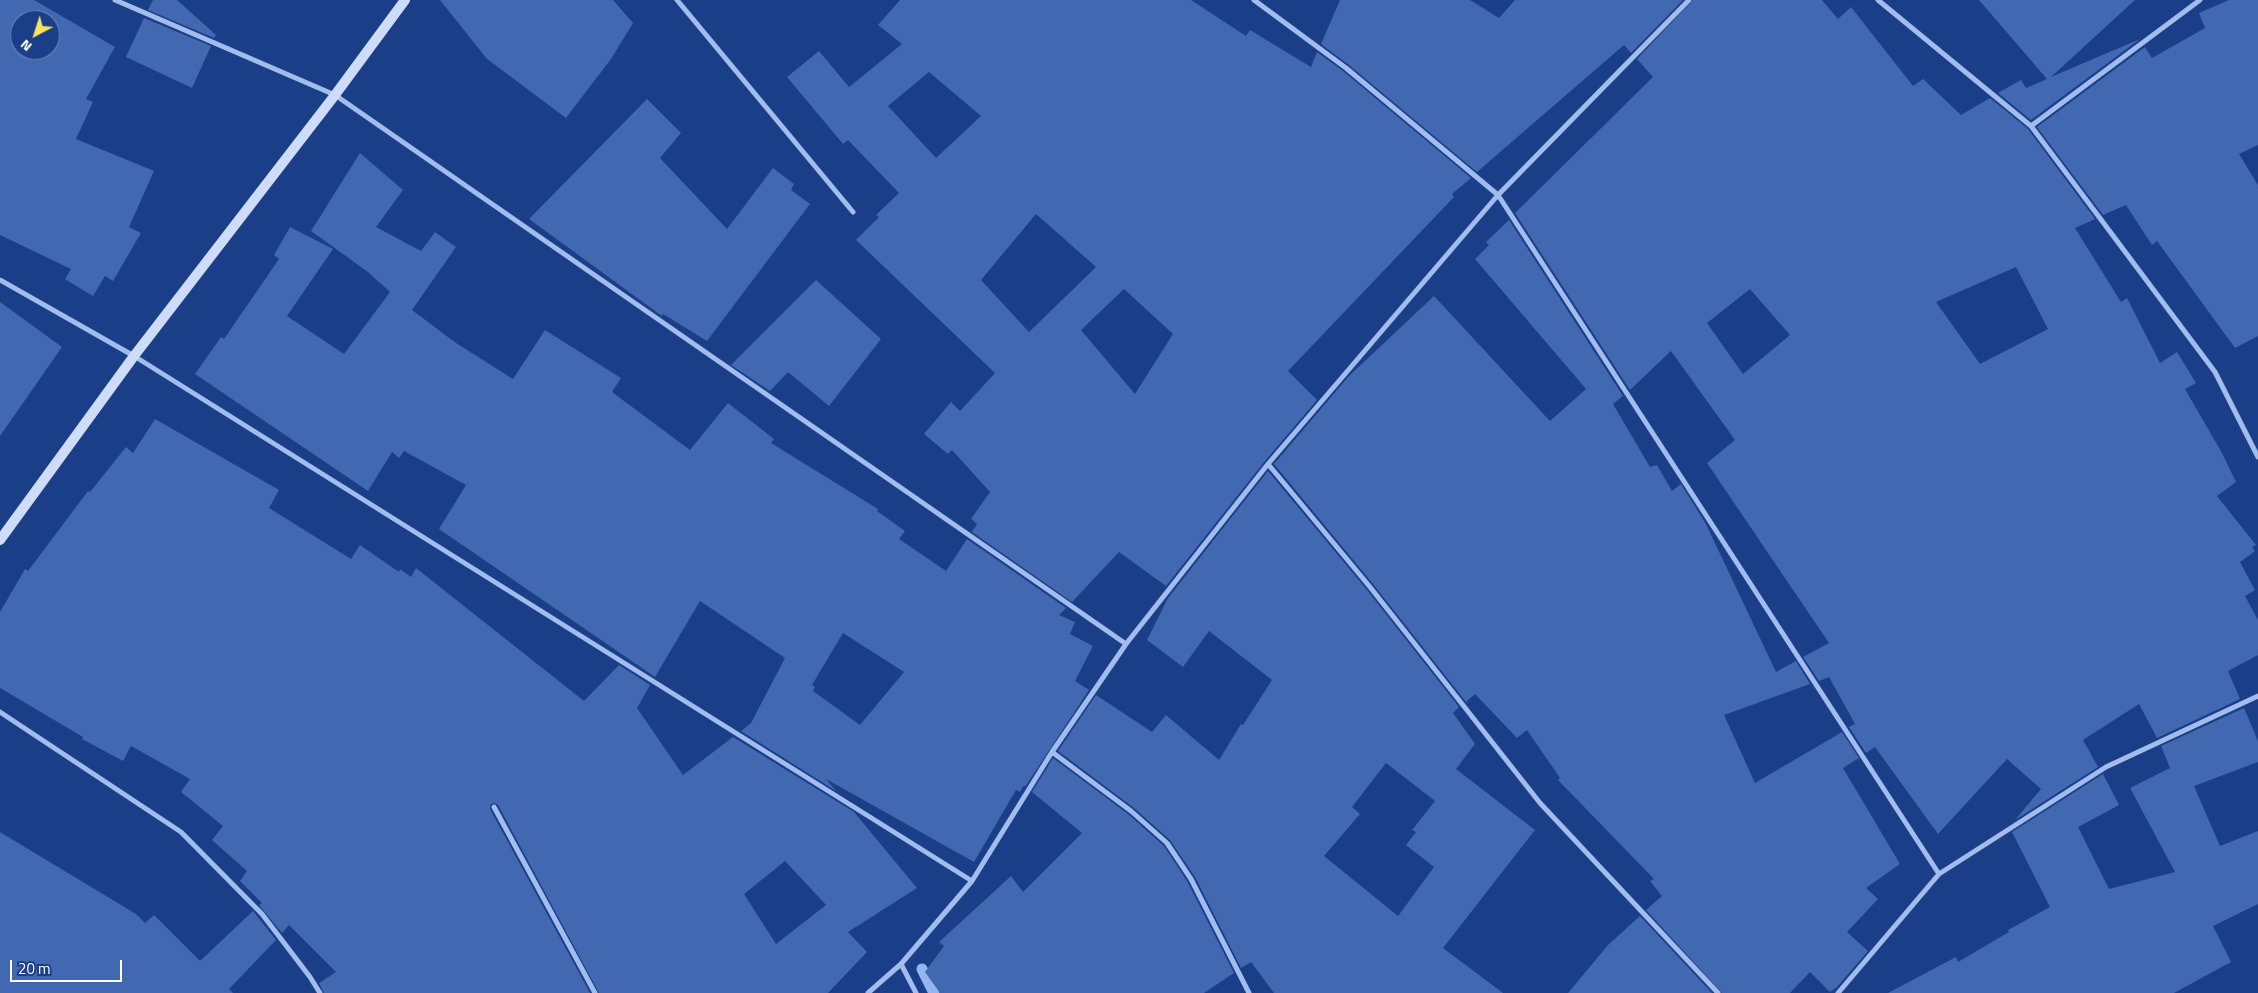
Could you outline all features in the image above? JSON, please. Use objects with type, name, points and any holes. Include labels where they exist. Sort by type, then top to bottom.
[{"type":"street","points":[[115,0],[335,95],[1126,644]]},
{"type":"street","points":[[0,540],[134,356],[335,95],[405,0]]},
{"type":"street","points":[[677,0],[853,212]]},
{"type":"street","points":[[1254,0],[1346,68],[1498,195],[1939,874]]},
{"type":"street","points":[[868,993],[901,964],[972,881],[1052,752],[1126,644],[1268,464],[1498,195],[1689,0]]},
{"type":"street","points":[[1878,0],[2031,126],[2215,372],[2258,457]]},
{"type":"street","points":[[2031,126],[2200,0]]},
{"type":"street","points":[[0,280],[134,356],[972,881]]},
{"type":"street","points":[[1268,464],[1376,595],[1540,803],[1718,993]]},
{"type":"street","points":[[1838,993],[1939,874],[2106,767],[2258,696]]},
{"type":"street","points":[[0,712],[181,832],[262,914],[320,993]]},
{"type":"street","points":[[1052,752],[1131,811],[1167,843],[1192,879],[1249,993]]},
{"type":"street","points":[[494,807],[594,993]]},
{"type":"street","points":[[901,964],[916,993]]},
{"type":"building","points":[[0,0],[34,0],[51,10],[10,10],[10,60],[60,60],[60,15],[115,47],[86,99],[93,102],[76,139],[154,171],[129,227],[141,233],[113,281],[105,276],[93,296],[65,279],[71,269],[0,235]]},
{"type":"building","points":[[153,0],[177,0],[216,35],[214,38],[148,10]]},
{"type":"building","points":[[440,0],[613,0],[633,23],[611,59],[566,118],[487,59]]},
{"type":"building","points":[[900,0],[1191,0],[1246,36],[1250,30],[1311,67],[1317,52],[1343,71],[1471,178],[1452,194],[1454,197],[1288,371],[1317,400],[1265,461],[1166,586],[1119,552],[1072,602],[972,532],[977,524],[971,519],[990,492],[952,450],[948,454],[924,434],[951,402],[960,411],[995,373],[856,240],[879,217],[876,215],[899,193],[848,140],[843,144],[787,77],[819,51],[849,87],[902,44],[878,25]],"holes":[[[929,72],[981,116],[936,158],[888,106]],[[1036,214],[1096,267],[1029,332],[981,280]],[[1124,289],[1173,334],[1135,394],[1081,330]]]},
{"type":"building","points":[[1340,0],[1470,0],[1499,18],[1515,0],[1683,0],[1631,53],[1624,45],[1477,172],[1349,65],[1321,44]]},
{"type":"building","points":[[1693,0],[1822,0],[1838,19],[1851,7],[1913,86],[1923,79],[1961,115],[1990,98],[2028,129],[2095,219],[2075,228],[2121,302],[2127,298],[2160,363],[2177,352],[2196,383],[2185,389],[2222,453],[2236,482],[2217,496],[2256,545],[2252,547],[2255,551],[2240,562],[2255,590],[2245,596],[2258,620],[2258,655],[2228,671],[2240,699],[2157,738],[2139,704],[2083,740],[2098,767],[2015,820],[2041,789],[2007,759],[1938,834],[1875,747],[1866,753],[1849,727],[1855,724],[1829,677],[1819,681],[1803,657],[1829,643],[1707,463],[1735,440],[1671,351],[1630,390],[1515,213],[1653,77],[1637,59]],"holes":[[[2016,267],[2048,329],[1980,364],[1936,302]],[[1750,289],[1790,335],[1743,374],[1707,323]]]},
{"type":"building","points":[[1979,0],[2135,0],[2051,77],[2140,39],[2031,120],[1998,93],[2021,80],[2026,88],[2047,79]]},
{"type":"building","points":[[2229,0],[2258,0],[2258,145],[2239,154],[2258,185],[2258,336],[2235,348],[2157,241],[2152,245],[2126,205],[2103,215],[2037,127],[2145,47],[2152,58],[2205,28],[2199,13]]},
{"type":"building","points":[[144,18],[211,46],[192,88],[126,57]]},
{"type":"building","points":[[647,99],[681,133],[660,158],[727,229],[773,168],[794,184],[791,190],[810,204],[707,341],[663,314],[662,316],[529,219]]},
{"type":"building","points":[[360,153],[403,190],[376,227],[421,251],[435,232],[456,247],[412,310],[456,343],[513,379],[545,330],[621,378],[612,392],[690,450],[728,403],[774,439],[771,443],[878,509],[877,511],[905,531],[899,539],[946,571],[967,539],[1066,608],[1059,615],[1075,622],[1070,634],[1093,646],[1075,681],[1089,690],[1025,787],[1024,785],[1020,792],[1016,790],[974,862],[826,779],[836,791],[741,731],[751,723],[785,658],[700,601],[655,677],[439,529],[466,485],[404,451],[399,458],[392,452],[368,491],[195,374],[221,337],[224,339],[279,259],[274,255],[290,227],[333,249],[287,316],[344,354],[390,292],[368,272],[311,231]],"holes":[[[843,633],[904,672],[860,725],[813,691],[815,687],[812,685]]]},
{"type":"building","points":[[1509,220],[1623,396],[1613,404],[1650,467],[1657,465],[1672,491],[1681,484],[1706,524],[1776,672],[1796,661],[1810,684],[1724,715],[1755,783],[1842,732],[1859,758],[1843,768],[1900,864],[1866,888],[1878,899],[1847,932],[1868,951],[1837,987],[1830,992],[1810,972],[1790,993],[1722,993],[1646,910],[1662,896],[1650,881],[1654,879],[1558,780],[1560,778],[1527,730],[1517,738],[1475,694],[1466,702],[1373,584],[1274,464],[1349,376],[1434,296],[1550,421],[1586,389],[1475,259],[1489,245],[1486,242]]},
{"type":"building","points":[[816,280],[881,339],[829,406],[788,372],[770,391],[731,365]]},
{"type":"building","points":[[0,302],[62,347],[0,436]]},
{"type":"building","points":[[155,419],[279,490],[269,508],[351,559],[360,545],[399,572],[400,569],[411,577],[416,568],[584,701],[619,665],[650,685],[637,708],[683,775],[733,737],[854,812],[917,888],[848,932],[867,952],[828,993],[599,993],[498,805],[494,803],[490,805],[490,809],[590,993],[324,993],[319,983],[336,972],[289,925],[282,933],[259,905],[262,903],[240,881],[247,871],[212,840],[223,826],[181,792],[190,779],[131,746],[123,761],[82,739],[83,737],[0,688],[0,612],[25,569],[28,571],[88,491],[90,492],[126,447],[133,453]],"holes":[[[785,861],[826,905],[776,944],[744,894]]]},
{"type":"building","points":[[1268,471],[1367,590],[1459,707],[1453,713],[1475,744],[1456,769],[1535,830],[1443,948],[1503,993],[1274,993],[1251,962],[1241,968],[1195,877],[1170,840],[1134,808],[1058,751],[1096,695],[1152,732],[1166,715],[1219,760],[1241,724],[1243,725],[1272,680],[1209,631],[1183,667],[1147,640],[1168,598]],"holes":[[[1386,763],[1435,801],[1412,830],[1416,832],[1406,845],[1434,867],[1398,916],[1324,856],[1360,814],[1352,807]]]},
{"type":"building","points":[[2244,708],[2258,741],[2258,762],[2194,786],[2220,846],[2258,831],[2258,904],[2213,926],[2231,962],[2174,993],[1888,993],[1956,957],[1958,962],[2009,932],[2008,930],[2050,907],[2012,832],[2103,774],[2119,805],[2078,827],[2109,889],[2175,872],[2130,788],[2170,768],[2161,746]]},
{"type":"building","points":[[1053,758],[1128,814],[1164,846],[1187,881],[1234,973],[1204,993],[940,993],[925,972],[944,946],[939,942],[1011,876],[1023,892],[1082,833],[1032,792]]},
{"type":"building","points":[[0,832],[136,914],[145,923],[154,915],[200,961],[253,911],[276,940],[229,989],[233,993],[0,993]]},
{"type":"building","points":[[1640,916],[1712,993],[1568,993],[1608,945]]},
{"type":"waterway","points":[[922,969],[934,993]]}]
